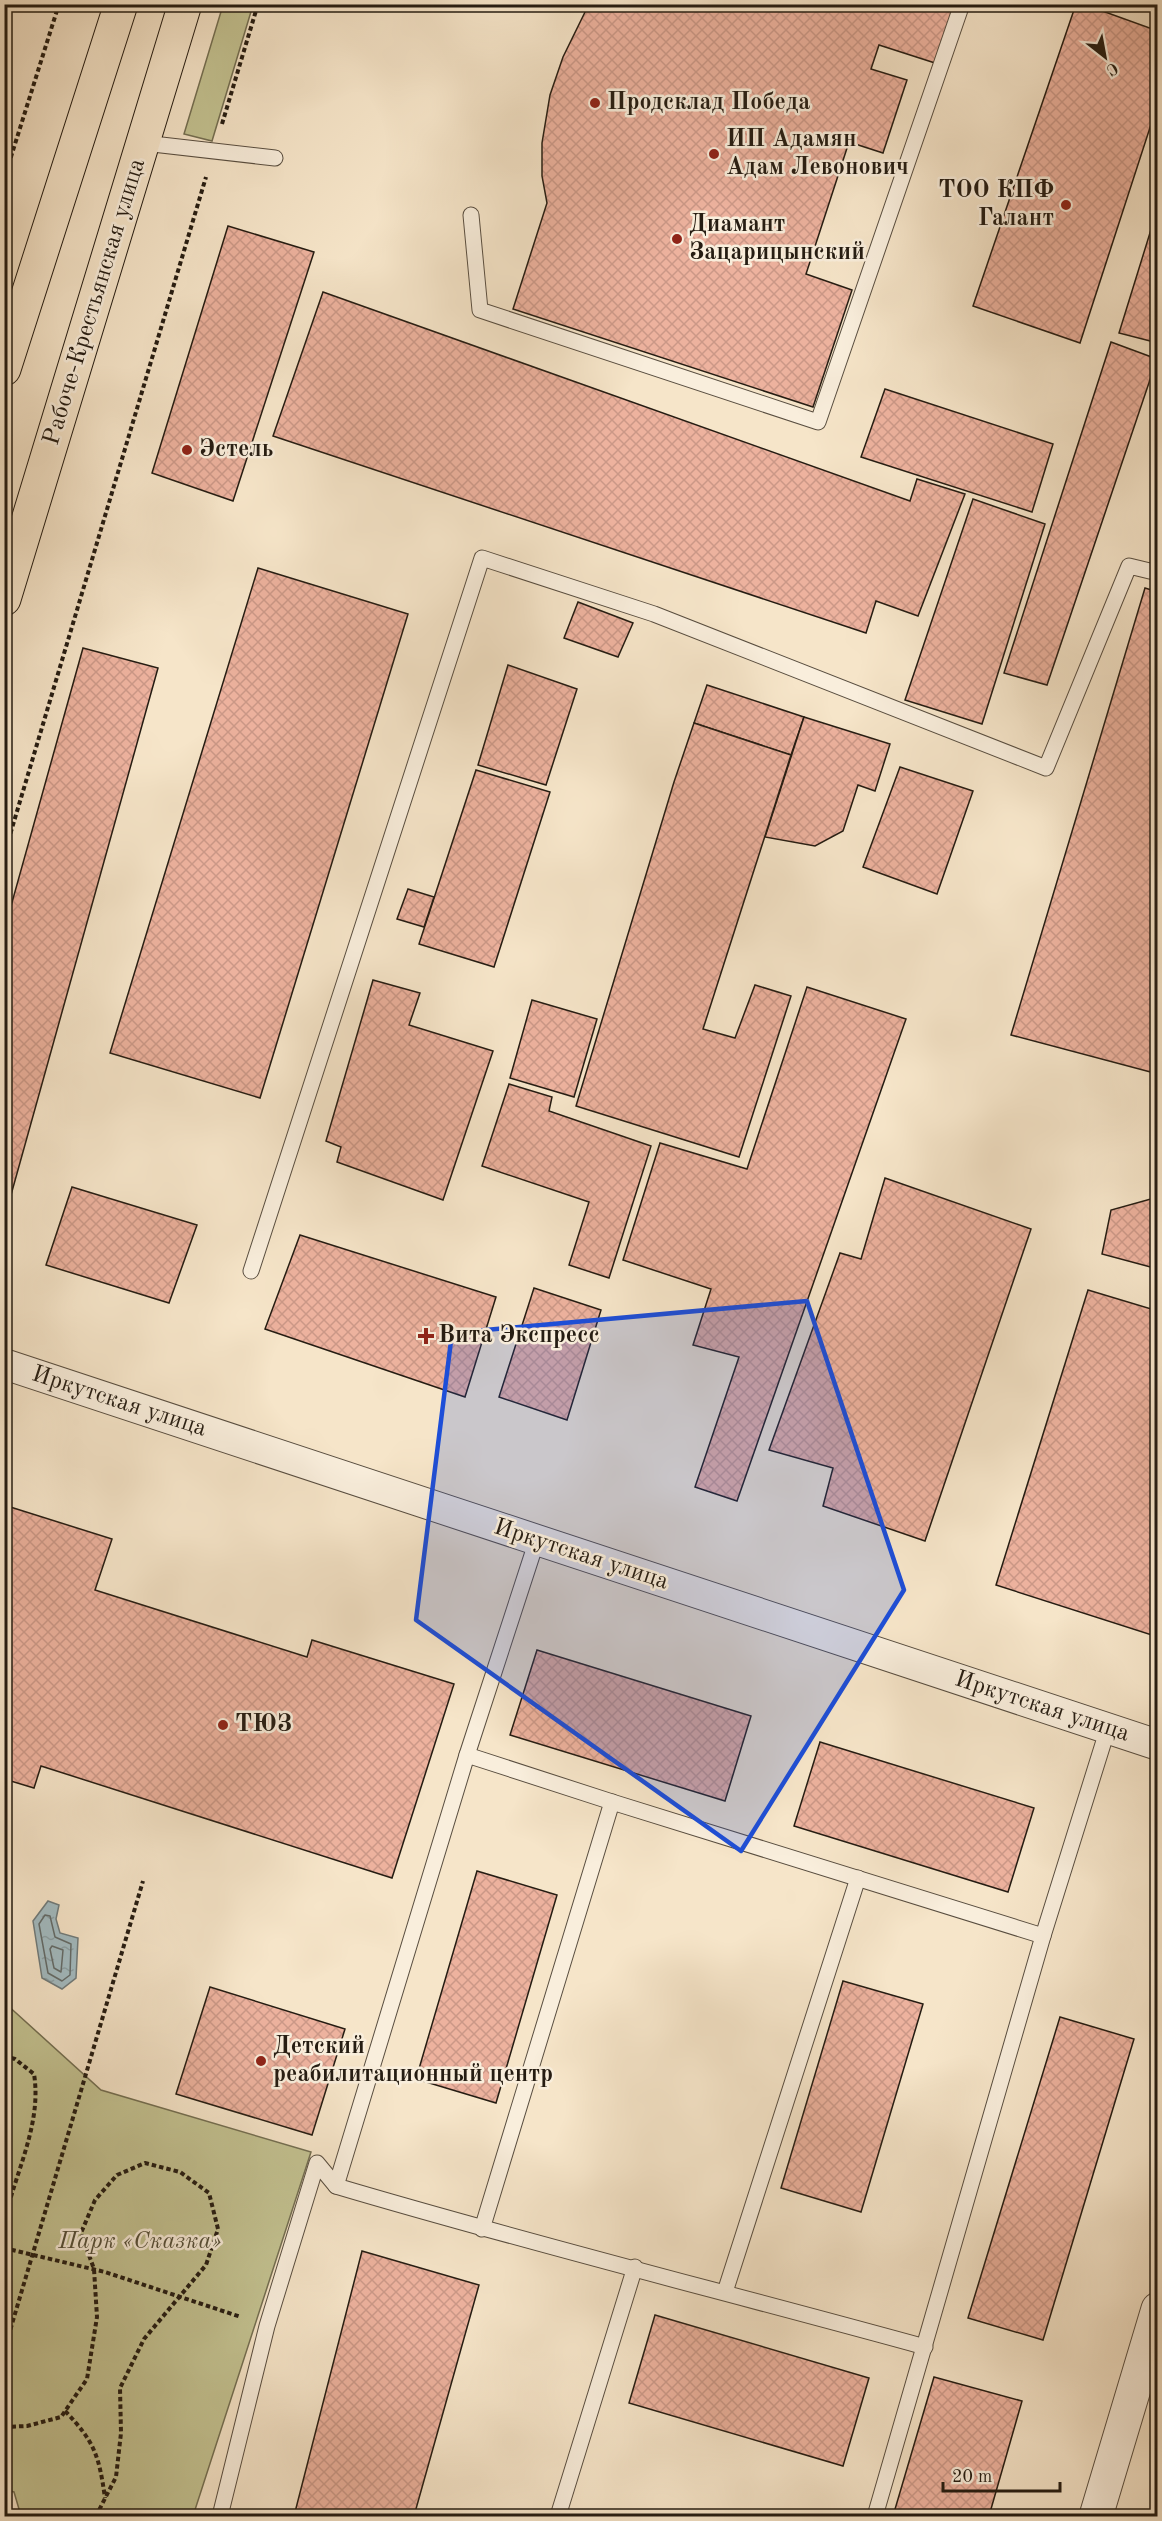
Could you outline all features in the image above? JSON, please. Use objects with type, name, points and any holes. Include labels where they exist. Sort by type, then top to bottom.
[{"type":"main road","points":[[4,369],[121,4]]},
{"type":"main road","name":"Рабоче-Крестьянская улица","points":[[4,598],[185,4]]},
{"type":"street","name":"Иркутская улица","points":[[4,1364],[1158,1744]]},
{"type":"street","points":[[1096,2517],[1158,2309]]},
{"type":"lane","points":[[471,215],[480,310],[818,422],[962,4]]},
{"type":"lane","points":[[144,143],[275,158]]},
{"type":"lane","points":[[251,1271],[482,558],[654,614],[1046,768],[1129,566],[1158,573]]},
{"type":"lane","points":[[336,2186],[468,1755],[537,1540]]},
{"type":"lane","points":[[875,2517],[1043,1936],[1108,1728]]},
{"type":"lane","points":[[468,1755],[1043,1936]]},
{"type":"lane","points":[[482,2229],[612,1802]]},
{"type":"lane","points":[[725,2292],[858,1878]]},
{"type":"lane","points":[[220,2517],[267,2326],[317,2163],[336,2186],[482,2229],[635,2267],[925,2347]]},
{"type":"lane","points":[[558,2517],[635,2267]]},
{"type":"path","points":[[4,179],[59,4]]},
{"type":"path","points":[[4,855],[258,4]]},
{"type":"path","points":[[4,2351],[143,1881]]},
{"type":"path","points":[[4,2056],[15,2059],[34,2074],[37,2093],[31,2134],[10,2200],[4,2209]]},
{"type":"path","points":[[4,2427],[27,2427],[61,2417],[87,2379],[97,2317],[94,2269],[81,2233],[94,2200],[117,2175],[145,2163],[180,2172],[209,2193],[218,2229],[206,2265],[144,2339],[120,2388],[121,2433],[116,2477],[96,2517]]},
{"type":"path","points":[[4,2248],[94,2269],[267,2326]]},
{"type":"path","points":[[65,2411],[86,2433],[100,2464],[105,2499]]},
{"type":"highlighted area","points":[[807,1301],[904,1590],[741,1851],[416,1620],[452,1333]]},
{"type":"green space","points":[[223,5],[253,5],[212,141],[184,134]]},
{"type":"green space","name":"Парк «Сказка»","points":[[5,2003],[101,2090],[311,2152],[193,2516],[21,2516],[14,2492],[5,2490]]},
{"type":"water","points":[[48,1901],[59,1905],[56,1919],[60,1933],[78,1938],[76,1978],[62,1989],[42,1978],[33,1921]]},
{"type":"building","name":"Диамант Зацарицынский","points":[[589,4],[955,4],[935,63],[879,45],[871,69],[907,80],[883,153],[849,142],[806,274],[852,290],[813,407],[513,309],[547,203],[542,176],[542,143],[550,95],[563,57]]},
{"type":"building","name":"ТОО КПФ Галант","points":[[1076,4],[1083,4],[1158,31],[1158,103],[1080,343],[973,306]]},
{"type":"building","points":[[1158,207],[1158,343],[1119,333]]},
{"type":"building","points":[[228,226],[314,252],[233,501],[152,473]]},
{"type":"building","points":[[323,292],[910,501],[917,479],[965,494],[918,616],[876,601],[866,633],[273,436]]},
{"type":"building","points":[[1111,342],[1157,359],[1047,685],[1004,673]]},
{"type":"building","points":[[885,389],[1053,444],[1032,512],[861,457]]},
{"type":"building","points":[[973,499],[1045,524],[982,724],[905,700]]},
{"type":"building","points":[[258,568],[408,614],[260,1098],[110,1053]]},
{"type":"building","points":[[1145,588],[1158,592],[1158,1074],[1011,1035]]},
{"type":"building","points":[[578,602],[633,623],[618,657],[564,638]]},
{"type":"building","points":[[83,648],[158,668],[4,1220],[4,931]]},
{"type":"building","points":[[508,665],[577,689],[546,785],[478,765]]},
{"type":"building","points":[[707,685],[804,717],[791,755],[694,723]]},
{"type":"building","points":[[804,717],[890,744],[875,791],[858,785],[843,831],[815,846],[765,837]]},
{"type":"building","points":[[694,723],[791,755],[703,1029],[735,1038],[755,985],[791,996],[739,1157],[576,1106]]},
{"type":"building","points":[[900,767],[973,791],[937,894],[863,867]]},
{"type":"building","points":[[476,770],[550,792],[494,967],[419,944]]},
{"type":"building","points":[[408,889],[434,897],[424,927],[397,919]]},
{"type":"building","points":[[373,980],[420,993],[409,1025],[493,1051],[443,1200],[337,1162],[341,1147],[326,1141]]},
{"type":"building","points":[[807,987],[906,1019],[737,1501],[695,1487],[739,1357],[693,1345],[711,1289],[623,1260],[660,1143],[747,1169]]},
{"type":"building","points":[[532,1000],[597,1019],[574,1097],[510,1078]]},
{"type":"building","points":[[509,1084],[552,1097],[549,1111],[651,1146],[609,1278],[569,1265],[589,1202],[482,1166]]},
{"type":"building","points":[[885,1178],[1031,1229],[925,1541],[823,1506],[833,1468],[769,1450],[840,1253],[861,1259]]},
{"type":"building","points":[[72,1187],[197,1225],[169,1303],[46,1265]]},
{"type":"building","points":[[1158,1197],[1158,1269],[1102,1254],[1111,1210]]},
{"type":"building","points":[[300,1235],[496,1297],[465,1397],[265,1329]]},
{"type":"building","points":[[534,1288],[601,1310],[567,1420],[499,1397]]},
{"type":"building","points":[[1088,1290],[1158,1311],[1158,1637],[996,1585]]},
{"type":"building","name":"ТЮЗ","points":[[4,1505],[112,1539],[95,1590],[307,1657],[312,1640],[454,1684],[392,1878],[41,1766],[34,1788],[4,1779]]},
{"type":"building","points":[[537,1650],[751,1716],[725,1801],[510,1735]]},
{"type":"building","points":[[820,1742],[1034,1808],[1008,1892],[794,1826]]},
{"type":"building","points":[[477,1871],[557,1895],[496,2103],[416,2079]]},
{"type":"building","points":[[843,1981],[923,2004],[861,2212],[781,2188]]},
{"type":"building","name":"Детский реабилитационный центр","points":[[210,1987],[345,2029],[312,2135],[176,2094]]},
{"type":"building","points":[[1060,2017],[1134,2039],[1043,2340],[968,2318]]},
{"type":"building","points":[[362,2251],[479,2285],[414,2516],[294,2516]]},
{"type":"building","points":[[655,2315],[869,2378],[843,2466],[629,2403]]},
{"type":"building","points":[[934,2377],[1022,2401],[989,2516],[893,2516]]},
{"type":"place","name":"Продсклад Победа","points":[[595,103]]},
{"type":"place","name":"ИП Адамян Адам Левонович","points":[[714,154]]},
{"type":"place","name":"ТОО КПФ Галант","points":[[1066,205]]},
{"type":"place","name":"Диамант Зацарицынский","points":[[677,239]]},
{"type":"place","name":"Эстель","points":[[187,450]]},
{"type":"place","name":"Вита Экспресс","points":[[426,1336]]},
{"type":"place","name":"ТЮЗ","points":[[223,1725]]},
{"type":"place","name":"Детский реабилитационный центр","points":[[261,2061]]}]
